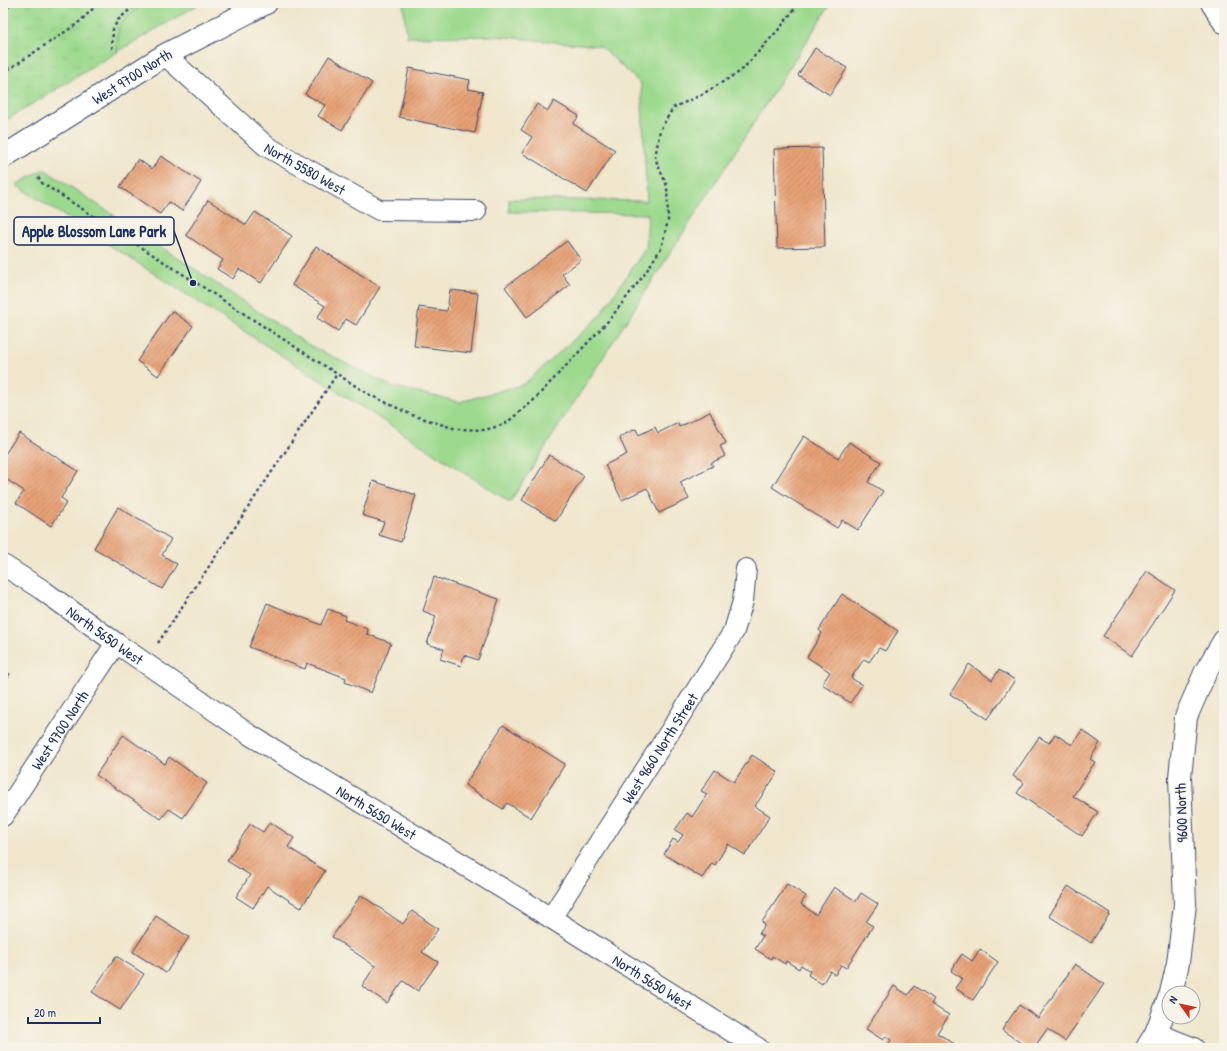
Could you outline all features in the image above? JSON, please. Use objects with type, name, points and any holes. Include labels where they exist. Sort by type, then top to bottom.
[{"type":"street","name":"West 9700 North","points":[[3,157],[165,55],[266,3]]},
{"type":"street","points":[[1212,3],[1224,22]]},
{"type":"street","name":"North 5580 West","points":[[165,55],[266,146],[379,210],[476,211]]},
{"type":"street","name":"North 5650 West","points":[[3,565],[41,589],[116,643],[250,735],[551,918],[758,1048]]},
{"type":"street","name":"West 9660 North Street","points":[[551,918],[734,631],[743,601],[746,569]]},
{"type":"street","name":"9600 North","points":[[1173,985],[1178,963],[1185,904],[1180,777],[1186,717],[1206,671],[1224,641]]},
{"type":"street","name":"West 9700 North","points":[[3,816],[116,643]]},
{"type":"street","points":[[1161,1018],[1152,1040],[1194,1048]]},
{"type":"path","points":[[3,11],[13,3]]},
{"type":"path","points":[[3,72],[77,24],[99,3]]},
{"type":"path","points":[[112,49],[113,29],[118,20],[136,3]]},
{"type":"path","points":[[38,178],[42,184],[368,394],[405,412],[456,429],[485,430],[505,424],[532,402],[609,320],[644,275],[661,248],[668,221],[667,186],[655,158],[660,130],[673,108],[701,95],[741,71],[780,28],[799,3]]},
{"type":"path","points":[[158,644],[337,374]]},
{"type":"green space","points":[[3,3],[143,3],[119,26],[117,52],[3,122]]},
{"type":"green space","points":[[143,3],[201,3],[117,52],[119,26]]},
{"type":"green space","points":[[403,3],[831,3],[510,502],[16,185],[44,169],[307,344],[391,386],[460,402],[524,384],[598,318],[646,248],[648,214],[509,212],[509,199],[647,201],[641,84],[600,46],[492,36],[407,37]]},
{"type":"building","points":[[815,48],[847,68],[830,95],[798,75]]},
{"type":"building","points":[[329,56],[372,83],[342,130],[318,116],[325,105],[305,94]]},
{"type":"building","points":[[409,68],[470,80],[468,89],[483,92],[475,133],[399,117]]},
{"type":"building","points":[[554,101],[579,116],[573,124],[615,150],[587,193],[522,153],[532,137],[521,130],[537,104],[548,111]]},
{"type":"building","points":[[822,148],[825,247],[777,248],[774,149]]},
{"type":"building","points":[[161,156],[201,182],[182,211],[169,202],[160,214],[120,187],[138,159],[152,169]]},
{"type":"building","points":[[208,200],[246,225],[255,212],[292,236],[261,283],[239,269],[233,279],[217,269],[223,260],[186,235]]},
{"type":"building","points":[[567,241],[581,260],[562,274],[570,285],[527,317],[505,287]]},
{"type":"building","points":[[316,246],[380,287],[356,325],[346,319],[338,331],[317,318],[325,306],[292,285]]},
{"type":"building","points":[[450,290],[478,293],[471,353],[414,346],[419,307],[447,311]]},
{"type":"building","points":[[172,311],[193,326],[158,376],[137,361]]},
{"type":"building","points":[[710,412],[726,443],[720,446],[725,456],[711,463],[713,466],[680,482],[689,499],[659,513],[647,488],[622,500],[605,465],[627,454],[619,437],[636,429],[639,435],[655,427],[658,433],[678,423],[679,427]]},
{"type":"building","points":[[19,433],[78,471],[61,498],[67,502],[51,526],[16,503],[24,491],[3,477],[3,457]]},
{"type":"building","points":[[804,436],[838,458],[849,442],[881,462],[868,482],[883,491],[858,530],[842,520],[837,528],[772,487]]},
{"type":"building","points":[[549,455],[584,476],[556,521],[522,500]]},
{"type":"building","points":[[373,481],[416,495],[401,542],[379,535],[384,522],[362,515]]},
{"type":"building","points":[[118,507],[171,539],[162,555],[177,564],[162,589],[94,548]]},
{"type":"building","points":[[1147,571],[1175,590],[1132,656],[1103,636]]},
{"type":"building","points":[[434,577],[499,599],[478,660],[464,655],[461,666],[440,659],[444,649],[427,644],[436,616],[423,611]]},
{"type":"building","points":[[842,594],[898,631],[885,651],[879,648],[869,662],[864,659],[851,678],[862,685],[850,703],[822,684],[830,672],[807,657],[822,633],[819,630]]},
{"type":"building","points":[[267,603],[321,625],[328,609],[346,616],[344,620],[368,629],[367,634],[391,643],[371,693],[345,682],[346,678],[307,663],[305,669],[249,647]]},
{"type":"building","points":[[969,664],[992,680],[999,670],[1015,680],[988,719],[950,694]]},
{"type":"building","points":[[3,670],[10,674],[3,685]]},
{"type":"building","points":[[503,725],[565,764],[531,818],[507,803],[503,809],[465,785]]},
{"type":"building","points":[[1082,730],[1100,743],[1090,759],[1095,762],[1073,796],[1098,812],[1082,836],[1017,793],[1024,783],[1013,776],[1039,737],[1049,743],[1055,734],[1072,745]]},
{"type":"building","points":[[123,735],[165,764],[169,757],[207,783],[183,818],[169,809],[161,819],[96,775]]},
{"type":"building","points":[[752,755],[778,772],[755,806],[770,816],[745,855],[728,844],[715,865],[712,863],[702,878],[664,854],[673,839],[678,842],[683,835],[675,830],[687,813],[692,817],[707,794],[701,791],[715,770],[734,782]]},
{"type":"building","points":[[270,822],[294,838],[288,847],[325,871],[301,908],[267,886],[253,908],[236,897],[250,875],[227,861],[250,824],[263,832]]},
{"type":"building","points":[[787,884],[806,896],[801,904],[816,915],[834,887],[856,901],[861,893],[878,904],[866,922],[873,926],[846,968],[841,965],[835,975],[830,971],[822,984],[808,975],[810,971],[801,965],[799,969],[786,961],[785,964],[772,956],[771,959],[755,949],[763,936],[759,934],[765,925],[762,922]]},
{"type":"building","points":[[1068,886],[1110,913],[1091,943],[1049,916]]},
{"type":"building","points":[[361,895],[403,924],[412,911],[438,929],[422,952],[438,962],[418,991],[403,981],[387,1003],[362,986],[375,966],[332,937]]},
{"type":"building","points":[[156,916],[189,937],[166,973],[133,952]]},
{"type":"building","points":[[980,949],[998,962],[973,1000],[955,988],[962,978],[951,971],[962,954],[972,961]]},
{"type":"building","points":[[116,956],[144,974],[120,1010],[92,992]]},
{"type":"building","points":[[1075,964],[1104,984],[1065,1041],[1047,1029],[1034,1048],[1028,1048],[1002,1030],[1019,1005],[1038,1018]]},
{"type":"building","points":[[894,986],[908,995],[914,986],[934,999],[931,1004],[949,1015],[937,1033],[961,1048],[890,1048],[887,1046],[891,1040],[886,1036],[883,1040],[866,1029]]},
{"type":"place","name":"Apple Blossom Lane Park","points":[[193,283]]}]
